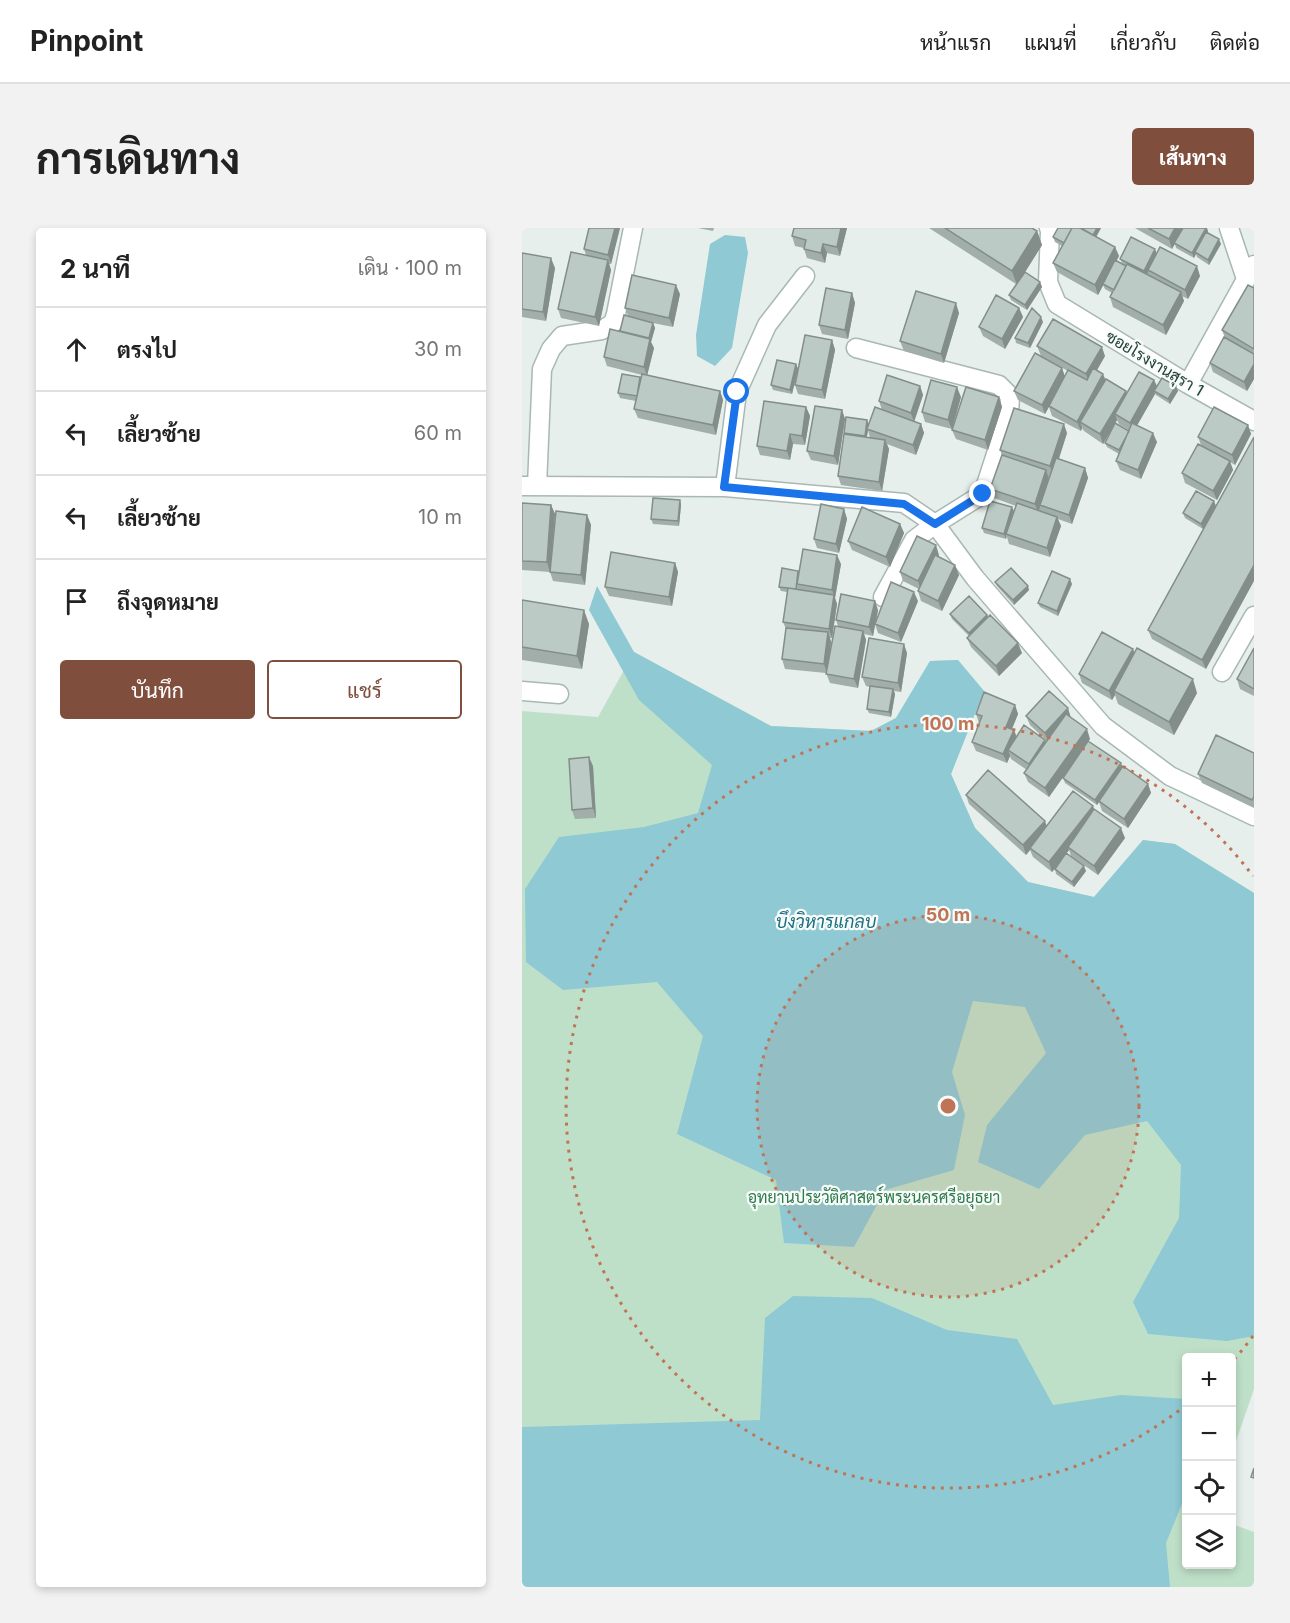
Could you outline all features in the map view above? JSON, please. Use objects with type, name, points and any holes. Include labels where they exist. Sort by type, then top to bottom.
[{"type":"street","points":[[633,228],[613,323],[602,330],[562,336],[551,349],[542,369],[529,486],[724,487],[904,504],[935,524],[975,578],[1103,726],[1170,776],[1254,816]]},
{"type":"street","name":"ซอยโรงงานสุรา 1","points":[[1049,228],[1048,282],[1057,304],[1188,384],[1254,421]]},
{"type":"street","points":[[1188,384],[1250,272],[1229,228]]},
{"type":"street","points":[[724,487],[737,392],[767,325],[805,276]]},
{"type":"street","points":[[856,348],[999,385],[1010,396],[1009,414],[983,494],[914,540],[883,597]]},
{"type":"street","points":[[1222,672],[1254,615]]},
{"type":"street","points":[[522,691],[559,694]]},
{"type":"green space","name":"อุทยานประวัติศาสตร์พระนครศรีอยุธยา","points":[[634,652],[771,726],[871,731],[896,718],[930,661],[958,660],[984,691],[951,774],[975,828],[1028,882],[1094,897],[1143,840],[1175,844],[1254,893],[1254,1389],[1236,1441],[1236,1353],[1182,1353],[1182,1569],[1236,1569],[1236,1525],[1254,1532],[1254,1587],[522,1587],[522,711],[598,717]]},
{"type":"water","points":[[725,235],[745,237],[748,253],[732,348],[715,366],[697,356],[696,335],[710,244]]},
{"type":"water","name":"บึงวิหารแกลบ","points":[[597,586],[634,652],[771,726],[871,731],[896,718],[930,661],[958,660],[984,691],[951,774],[975,828],[1028,882],[1094,897],[1143,840],[1175,844],[1254,893],[1254,1336],[1227,1341],[1148,1334],[1133,1302],[1179,1218],[1181,1165],[1147,1121],[1085,1135],[1039,1189],[978,1162],[987,1125],[1046,1053],[1025,1007],[973,1001],[952,1072],[965,1115],[954,1170],[885,1190],[854,1247],[784,1243],[776,1180],[677,1134],[703,1036],[657,982],[563,990],[526,962],[525,889],[559,837],[644,827],[698,813],[712,765],[639,700],[589,610]]},
{"type":"water","points":[[793,1296],[872,1298],[947,1330],[1017,1339],[1053,1405],[1121,1395],[1182,1399],[1182,1504],[1166,1543],[1170,1587],[522,1587],[522,1427],[760,1420],[765,1318]]},
{"type":"building","points":[[589,228],[615,228],[608,255],[584,249]]},
{"type":"building","points":[[794,228],[841,228],[837,247],[823,244],[821,253],[804,249],[806,240],[792,236]]},
{"type":"building","points":[[945,228],[1032,228],[1037,231],[1012,271]]},
{"type":"building","points":[[1058,228],[1072,228],[1064,243],[1053,237]]},
{"type":"building","points":[[1072,228],[1080,228],[1115,247],[1095,285],[1053,263]]},
{"type":"building","points":[[1081,228],[1097,228],[1093,235]]},
{"type":"building","points":[[1148,228],[1175,228],[1169,239]]},
{"type":"building","points":[[1183,228],[1206,228],[1192,253],[1174,243]]},
{"type":"building","points":[[1206,232],[1219,239],[1208,260],[1195,252]]},
{"type":"building","points":[[1131,237],[1155,249],[1144,271],[1120,259]]},
{"type":"building","points":[[1160,247],[1197,266],[1185,290],[1148,270]]},
{"type":"building","points":[[571,252],[608,260],[595,317],[558,309]]},
{"type":"building","points":[[522,253],[551,258],[543,312],[522,309]]},
{"type":"building","points":[[1115,260],[1126,266],[1114,290],[1103,284]]},
{"type":"building","points":[[1127,264],[1181,292],[1163,325],[1110,297]]},
{"type":"building","points":[[1025,272],[1040,282],[1025,305],[1009,295]]},
{"type":"building","points":[[632,275],[676,285],[669,318],[625,308]]},
{"type":"building","points":[[1248,285],[1254,288],[1254,349],[1222,330]]},
{"type":"building","points":[[826,288],[852,293],[845,330],[819,325]]},
{"type":"building","points":[[916,291],[956,303],[941,354],[900,341]]},
{"type":"building","points":[[996,295],[1019,308],[1002,339],[979,327]]},
{"type":"building","points":[[1032,308],[1041,317],[1028,343],[1015,338]]},
{"type":"building","points":[[624,315],[653,323],[649,338],[620,331]]},
{"type":"building","points":[[1053,319],[1102,347],[1086,374],[1037,346]]},
{"type":"building","points":[[610,329],[650,339],[644,367],[604,357]]},
{"type":"building","points":[[805,335],[832,340],[822,390],[795,385]]},
{"type":"building","points":[[1224,337],[1254,354],[1254,364],[1244,382],[1210,363]]},
{"type":"building","points":[[1035,353],[1062,368],[1042,405],[1014,391]]},
{"type":"building","points":[[777,360],[796,364],[790,390],[771,385]]},
{"type":"building","points":[[1093,368],[1103,374],[1077,422],[1049,406],[1068,370],[1087,380]]},
{"type":"building","points":[[1139,372],[1154,380],[1130,423],[1115,414]]},
{"type":"building","points":[[622,374],[640,377],[637,396],[618,393]]},
{"type":"building","points":[[642,374],[720,391],[713,425],[634,409]]},
{"type":"building","points":[[887,375],[920,386],[911,413],[879,401]]},
{"type":"building","points":[[1162,378],[1176,386],[1168,399],[1154,391]]},
{"type":"building","points":[[1106,379],[1126,391],[1100,434],[1080,422]]},
{"type":"building","points":[[931,380],[957,387],[948,420],[922,412]]},
{"type":"building","points":[[966,387],[999,397],[985,440],[952,430]]},
{"type":"building","points":[[764,401],[806,407],[802,436],[790,434],[787,451],[757,446]]},
{"type":"building","points":[[815,406],[842,410],[834,456],[807,451]]},
{"type":"building","points":[[875,407],[921,424],[913,445],[867,429]]},
{"type":"building","points":[[1214,407],[1248,425],[1232,455],[1198,437]]},
{"type":"building","points":[[1014,408],[1064,424],[1050,466],[1000,450]]},
{"type":"building","points":[[846,417],[867,420],[865,436],[844,433]]},
{"type":"building","points":[[1115,423],[1129,431],[1119,450],[1105,443]]},
{"type":"building","points":[[1132,423],[1153,433],[1138,470],[1116,461]]},
{"type":"building","points":[[844,434],[885,440],[879,482],[838,476]]},
{"type":"building","points":[[1254,437],[1254,565],[1202,660],[1148,630]]},
{"type":"building","points":[[1198,444],[1230,461],[1213,491],[1182,473]]},
{"type":"building","points":[[1002,455],[1046,470],[1035,504],[990,489]]},
{"type":"building","points":[[1056,458],[1085,468],[1069,515],[1040,505]]},
{"type":"building","points":[[1196,491],[1214,501],[1201,524],[1183,513]]},
{"type":"building","points":[[653,498],[680,500],[678,521],[651,519]]},
{"type":"building","points":[[990,501],[1012,507],[1004,534],[982,528]]},
{"type":"building","points":[[522,503],[551,505],[547,562],[522,561]]},
{"type":"building","points":[[1017,503],[1057,517],[1047,548],[1006,534]]},
{"type":"building","points":[[821,504],[844,509],[836,544],[814,539]]},
{"type":"building","points":[[862,507],[900,524],[886,557],[848,541]]},
{"type":"building","points":[[556,511],[587,515],[581,575],[550,572]]},
{"type":"building","points":[[917,536],[936,545],[918,581],[900,572]]},
{"type":"building","points":[[803,549],[837,555],[832,590],[797,584]]},
{"type":"building","points":[[611,552],[675,563],[669,597],[605,587]]},
{"type":"building","points":[[935,555],[955,565],[938,601],[918,591]]},
{"type":"building","points":[[782,568],[798,571],[796,589],[779,587]]},
{"type":"building","points":[[1011,568],[1028,586],[1013,600],[995,582]]},
{"type":"building","points":[[1052,571],[1070,579],[1057,611],[1038,603]]},
{"type":"building","points":[[891,582],[914,592],[898,633],[875,624]]},
{"type":"building","points":[[788,588],[834,595],[829,629],[783,622]]},
{"type":"building","points":[[841,594],[875,601],[869,627],[836,620]]},
{"type":"building","points":[[969,596],[987,615],[969,633],[950,614]]},
{"type":"building","points":[[522,600],[584,610],[577,656],[522,647]]},
{"type":"building","points":[[990,615],[1018,643],[996,666],[967,638]]},
{"type":"building","points":[[835,626],[863,631],[854,679],[826,674]]},
{"type":"building","points":[[786,628],[828,632],[824,664],[782,659]]},
{"type":"building","points":[[1102,632],[1133,649],[1109,691],[1079,674]]},
{"type":"building","points":[[869,638],[904,644],[898,683],[862,677]]},
{"type":"building","points":[[1137,648],[1193,679],[1169,722],[1114,691]]},
{"type":"building","points":[[1254,648],[1254,689],[1237,679]]},
{"type":"building","points":[[870,686],[893,689],[889,712],[867,709]]},
{"type":"building","points":[[1049,691],[1068,708],[1045,733],[1026,716]]},
{"type":"building","points":[[984,692],[1015,705],[1006,727],[1014,730],[1003,754],[972,742],[982,716],[976,714]]},
{"type":"building","points":[[1066,714],[1087,729],[1045,788],[1024,773]]},
{"type":"building","points":[[1024,725],[1045,740],[1029,764],[1008,750]]},
{"type":"building","points":[[1216,735],[1254,753],[1254,797],[1252,800],[1198,774]]},
{"type":"building","points":[[1088,741],[1121,763],[1095,800],[1063,778]]},
{"type":"building","points":[[589,757],[593,808],[572,810],[569,759]]},
{"type":"building","points":[[1123,766],[1148,784],[1124,819],[1099,801]]},
{"type":"building","points":[[988,770],[1045,821],[1023,845],[966,795]]},
{"type":"building","points":[[1073,791],[1093,806],[1049,862],[1030,848]]},
{"type":"building","points":[[1094,809],[1121,828],[1094,866],[1068,847]]},
{"type":"building","points":[[1066,853],[1084,866],[1072,882],[1055,869]]},
{"type":"route","points":[[737,392],[724,487],[904,504],[935,524],[983,494]]}]
